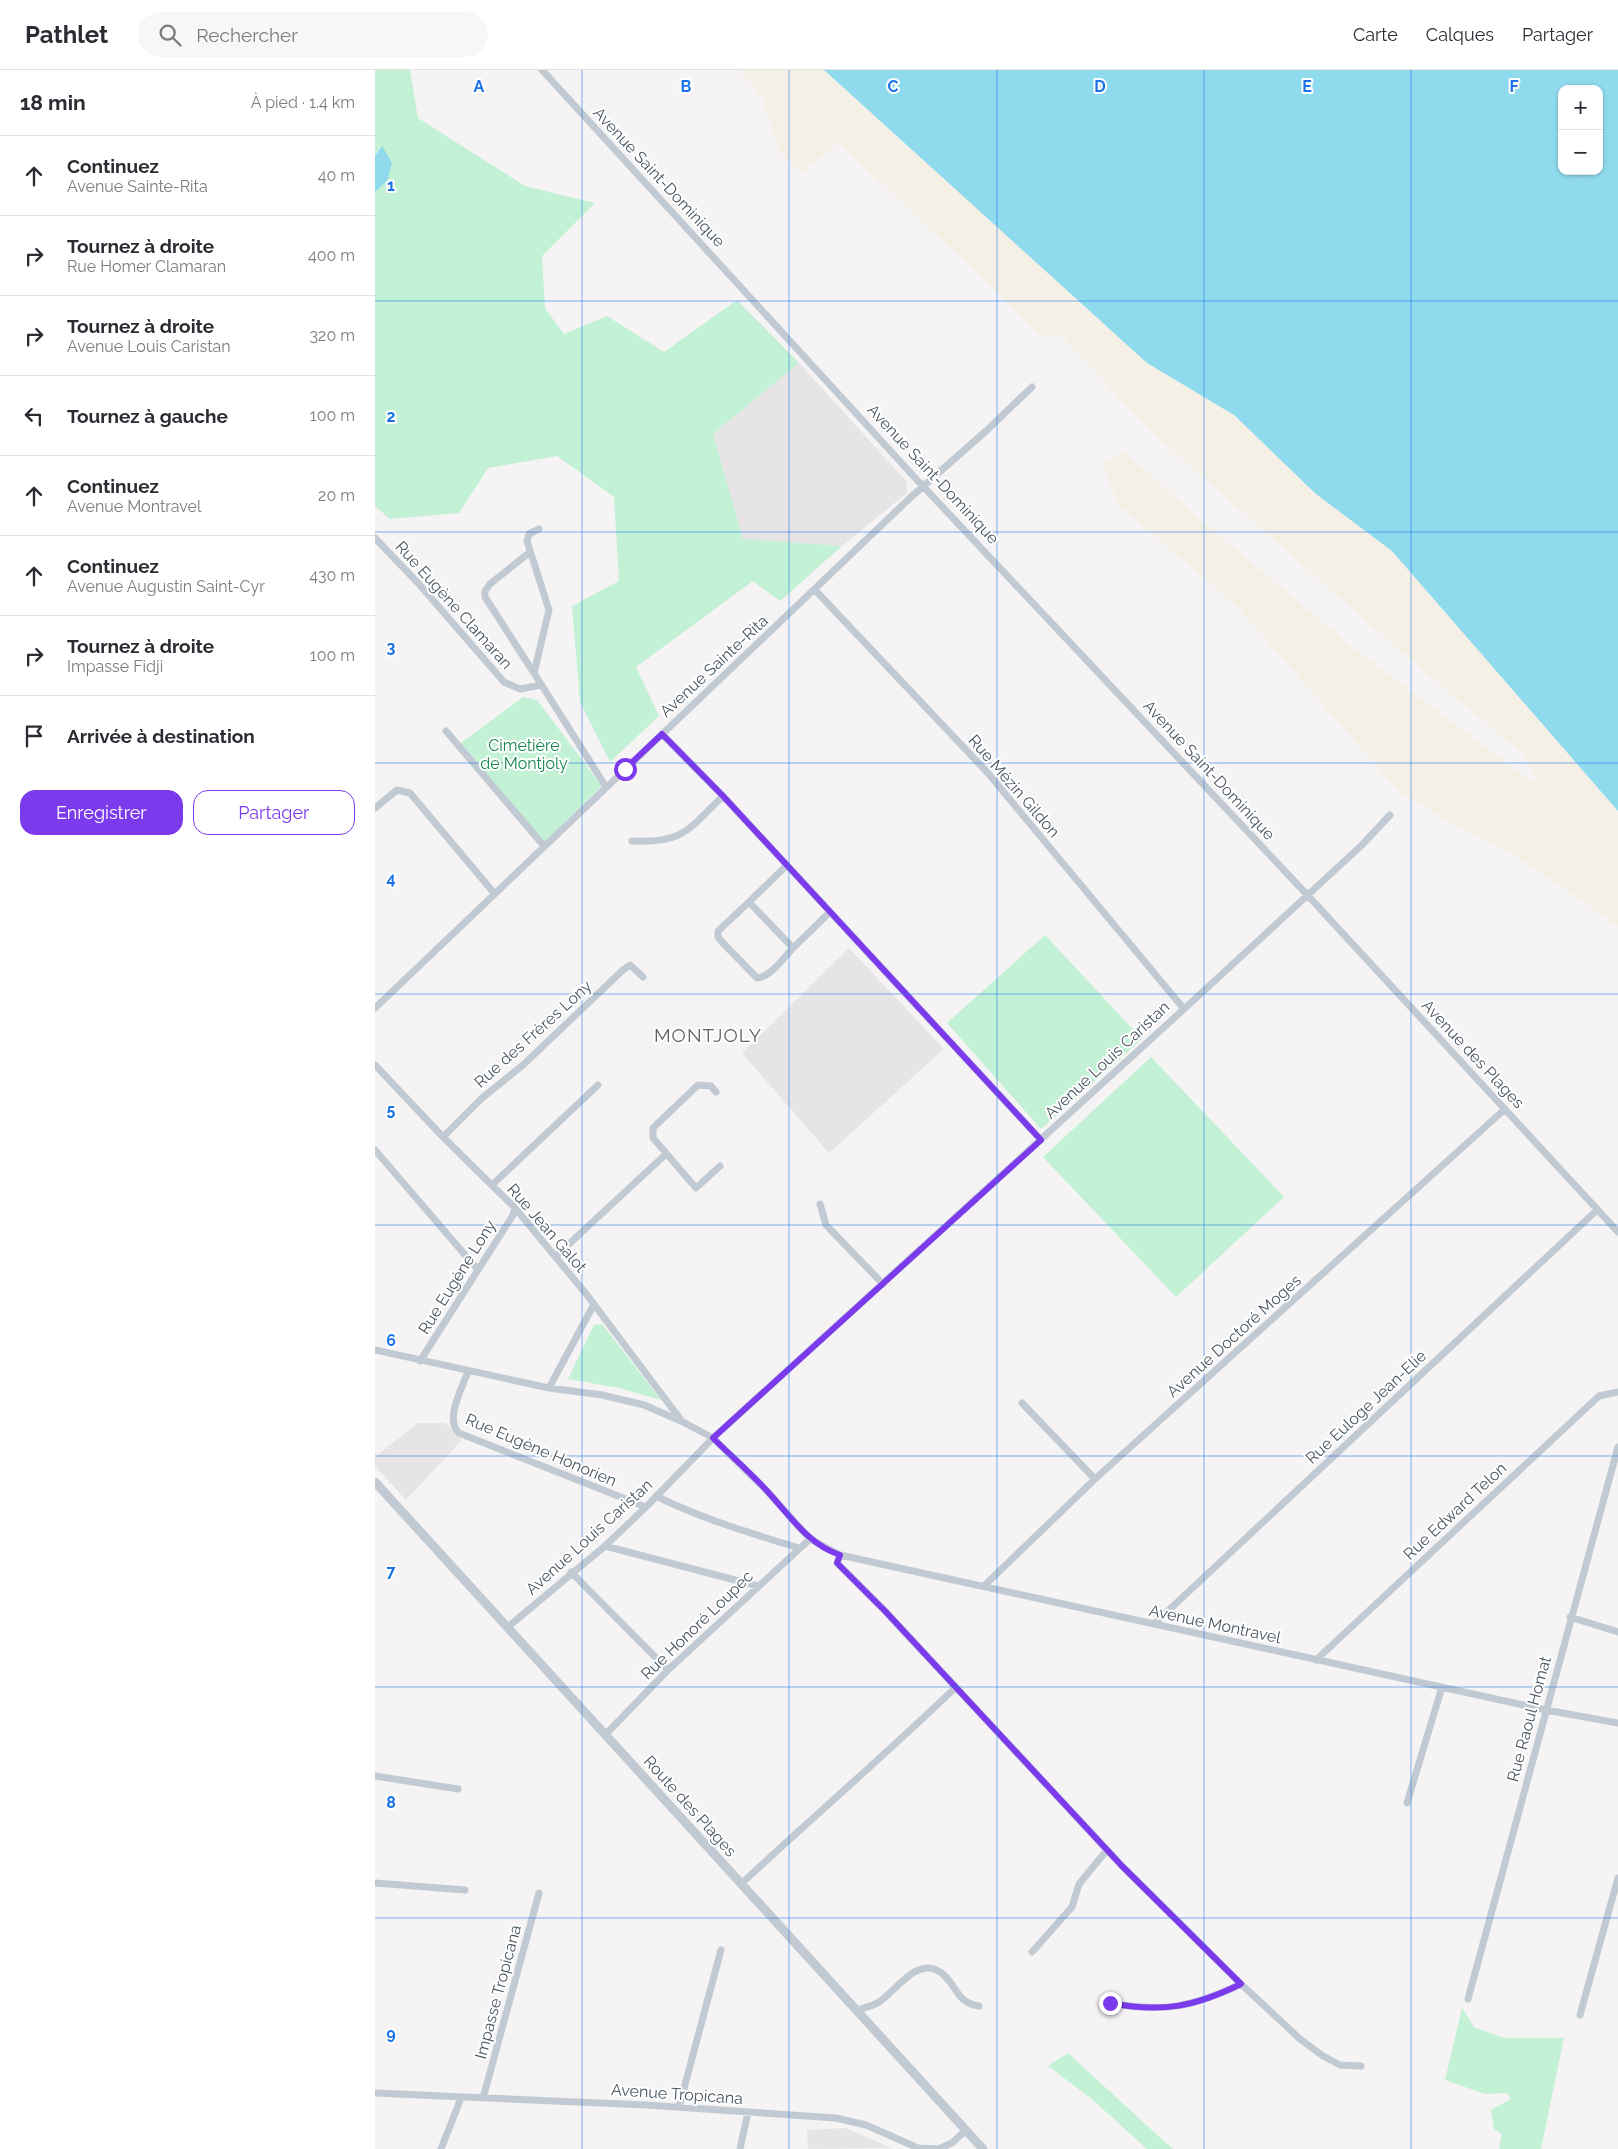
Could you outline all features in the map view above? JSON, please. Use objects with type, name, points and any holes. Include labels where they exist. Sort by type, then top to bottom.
[{"type":"street","name":"Avenue Saint-Dominique","points":[[542,70],[924,486],[1307,895]]},
{"type":"street","name":"Avenue Sainte-Rita","points":[[375,1008],[494,893],[1031,387]]},
{"type":"street","points":[[534,673],[549,610],[527,537],[539,529]]},
{"type":"street","name":"Rue Eugène Clamaran","points":[[375,538],[418,583],[504,682],[520,689],[541,685]]},
{"type":"street","points":[[530,552],[490,584],[485,591],[485,597],[606,787]]},
{"type":"street","name":"Rue Mézin Gildon","points":[[815,590],[987,772],[1184,1009]]},
{"type":"street","points":[[446,731],[545,846]]},
{"type":"street","points":[[662,734],[723,796],[1041,1140]]},
{"type":"street","points":[[375,808],[397,790],[410,793],[494,893]]},
{"type":"street","points":[[633,841],[659,842],[686,832],[723,796]]},
{"type":"street","name":"Avenue Louis Caristan","points":[[509,1626],[571,1572],[605,1546],[713,1438],[1184,1009],[1391,815]]},
{"type":"street","points":[[786,866],[718,931],[718,937],[722,942],[757,978],[761,978],[773,969],[830,912]]},
{"type":"street","name":"Avenue des Plages","points":[[1307,895],[1618,1232]]},
{"type":"street","points":[[749,902],[793,948]]},
{"type":"street","name":"Rue des Frères Lony","points":[[443,1137],[481,1098],[523,1065],[623,970],[630,966],[643,977]]},
{"type":"street","name":"Rue Jean Galot","points":[[375,1064],[443,1137],[515,1208],[594,1304],[683,1422]]},
{"type":"street","points":[[492,1185],[598,1085]]},
{"type":"street","points":[[716,1092],[711,1086],[699,1085],[653,1128],[653,1138],[696,1188],[720,1166]]},
{"type":"street","name":"Avenue Doctoré Moges","points":[[984,1586],[1095,1479],[1505,1109]]},
{"type":"street","points":[[375,1150],[478,1270]]},
{"type":"street","points":[[556,1256],[666,1154]]},
{"type":"street","points":[[820,1204],[826,1225],[883,1284]]},
{"type":"street","name":"Rue Eugène Lony","points":[[420,1361],[513,1215],[515,1208]]},
{"type":"street","name":"Rue Euloge Jean-Elie","points":[[1154,1624],[1597,1210]]},
{"type":"street","points":[[549,1388],[594,1304]]},
{"type":"street","name":"Avenue Montravel","points":[[375,1350],[549,1388],[583,1391],[644,1405],[683,1422],[713,1438],[767,1491],[810,1539],[831,1552],[840,1555],[1546,1710],[1618,1723]]},
{"type":"street","name":"Rue Eugène Honorien","points":[[468,1371],[452,1420],[454,1428],[459,1433],[646,1507]]},
{"type":"street","name":"Rue Edward Telon","points":[[1316,1660],[1599,1396],[1618,1392]]},
{"type":"street","points":[[1022,1403],[1095,1479]]},
{"type":"street","name":"Rue Raoul Homat","points":[[1468,1999],[1570,1617],[1618,1448]]},
{"type":"street","name":"Route des Plages","points":[[375,1482],[509,1626],[605,1735],[983,2149]]},
{"type":"street","points":[[656,1496],[685,1511],[719,1524],[799,1548]]},
{"type":"street","name":"Rue Honoré Loupec","points":[[605,1735],[668,1670],[810,1539]]},
{"type":"street","points":[[605,1546],[758,1586]]},
{"type":"street","points":[[840,1555],[837,1563],[885,1611],[1107,1850],[1241,1984],[1299,2039],[1333,2062],[1341,2065],[1361,2066]]},
{"type":"street","points":[[571,1572],[668,1670]]},
{"type":"street","points":[[1570,1617],[1618,1632]]},
{"type":"street","points":[[1407,1803],[1442,1687]]},
{"type":"street","points":[[741,1884],[846,1787],[869,1770],[955,1688]]},
{"type":"street","points":[[375,1776],[459,1789]]},
{"type":"street","points":[[1032,1952],[1072,1907],[1079,1884],[1107,1850]]},
{"type":"street","points":[[1580,2015],[1618,1878]]},
{"type":"street","points":[[375,1883],[465,1890]]},
{"type":"street","name":"Impasse Tropicana","points":[[483,2098],[539,1893]]},
{"type":"street","points":[[679,2107],[721,1950]]},
{"type":"street","points":[[857,2010],[879,2002],[906,1978],[925,1967],[934,1968],[946,1976],[964,2002],[979,2006]]},
{"type":"street","points":[[1110,2003],[1137,2008],[1160,2009],[1191,2004],[1241,1984]]},
{"type":"street","name":"Avenue Tropicana","points":[[375,2093],[679,2107],[836,2118],[866,2125],[918,2148],[938,2149],[952,2143],[966,2130]]},
{"type":"street","points":[[441,2149],[461,2098]]},
{"type":"street","points":[[740,2149],[748,2112]]},
{"type":"shaded area","points":[[799,363],[907,482],[907,493],[842,546],[742,539],[713,434]]},
{"type":"shaded area","points":[[849,948],[944,1049],[829,1153],[742,1053]]},
{"type":"shaded area","points":[[418,1423],[445,1423],[462,1440],[406,1500],[375,1466],[375,1457]]},
{"type":"shaded area","points":[[845,2128],[892,2148],[808,2149],[807,2130]]},
{"type":"green space","points":[[375,70],[410,70],[418,118],[525,186],[595,203],[542,256],[545,308],[564,334],[607,316],[664,352],[737,300],[799,363],[713,434],[743,539],[842,546],[780,601],[753,581],[636,667],[659,716],[610,762],[580,702],[572,606],[619,581],[614,497],[557,456],[488,468],[459,513],[390,519],[375,506],[375,192],[387,181],[381,146],[375,156]]},
{"type":"green space","name":"Cimetière de Montjoly","points":[[523,697],[537,700],[602,786],[543,843],[461,743]]},
{"type":"green space","points":[[1045,935],[1142,1039],[1041,1129],[947,1023]]},
{"type":"green space","points":[[1151,1057],[1284,1197],[1176,1297],[1043,1157]]},
{"type":"green space","points":[[602,1324],[661,1400],[619,1388],[568,1379],[594,1325]]},
{"type":"green space","points":[[1462,2008],[1474,2027],[1504,2038],[1564,2038],[1541,2149],[1499,2149],[1502,2134],[1494,2129],[1491,2110],[1511,2099],[1507,2093],[1485,2094],[1445,2080]]},
{"type":"green space","points":[[1068,2053],[1173,2149],[1147,2149],[1093,2100],[1048,2066]]},
{"type":"sand","points":[[738,70],[824,70],[1147,363],[1234,415],[1316,494],[1392,551],[1618,811],[1618,926],[1518,857],[1449,821],[1399,791],[1237,606],[1119,506],[1103,465],[1124,452],[1195,515],[1352,647],[1543,790],[1522,753],[1414,663],[1150,430],[1063,337],[1039,335],[968,264],[839,143],[801,172],[779,152],[763,97]]},
{"type":"water","points":[[824,70],[1618,70],[1618,811],[1392,551],[1316,494],[1234,415],[1147,363]]},
{"type":"water","points":[[382,146],[392,163],[387,181],[375,192],[375,156]]},
{"type":"district","name":"MONTJOLY","points":[[708,1035]]},
{"type":"route","points":[[625,769],[662,734],[723,796],[1041,1140],[713,1438],[767,1491],[810,1539],[817,1545],[840,1555],[837,1563],[885,1611],[1122,1866],[1241,1984],[1222,1994],[1191,2004],[1160,2009],[1137,2008],[1110,2003]]}]
